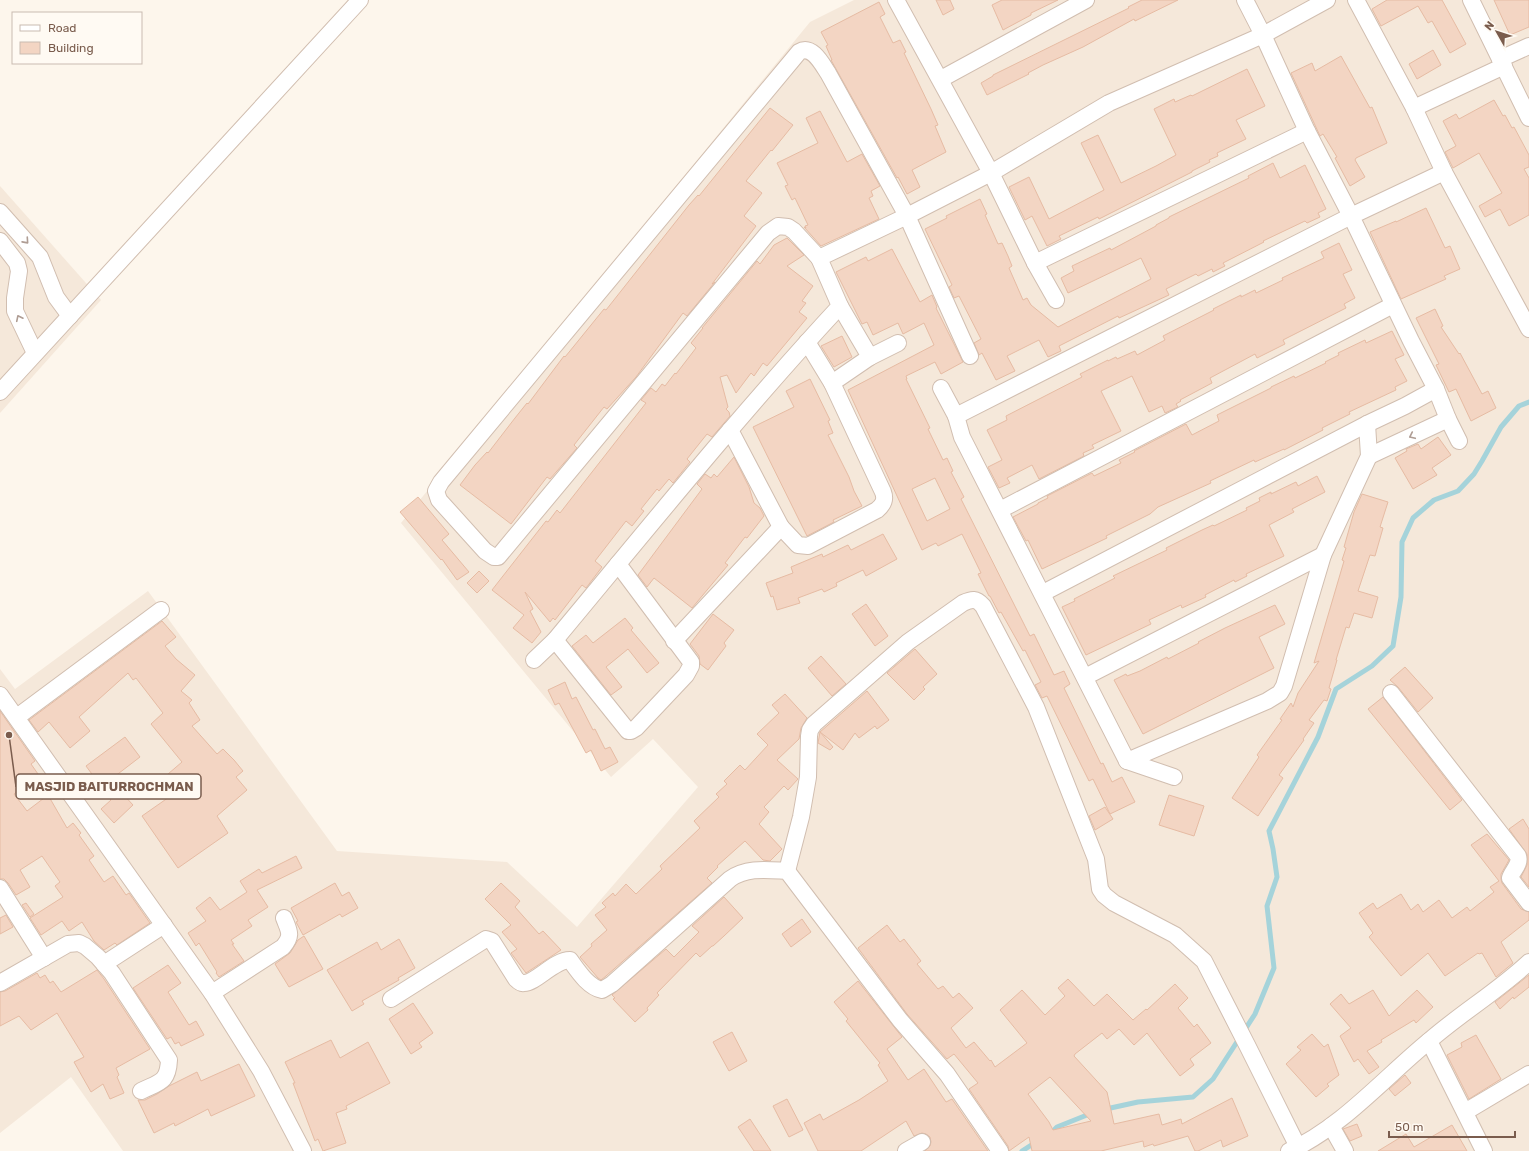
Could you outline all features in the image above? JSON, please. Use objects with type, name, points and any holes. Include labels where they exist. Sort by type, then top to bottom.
[{"type":"street","points":[[0,392],[360,0]]},
{"type":"street","points":[[896,0],[941,79],[991,173],[1035,263],[1056,300]]},
{"type":"street","points":[[941,79],[1086,0]]},
{"type":"street","points":[[1244,0],[1263,35],[1307,131],[1351,216],[1411,341],[1436,389],[1459,441]]},
{"type":"street","points":[[819,258],[907,216],[991,173],[1109,103],[1263,35],[1327,0]]},
{"type":"street","points":[[1356,0],[1414,108],[1444,172],[1529,329]]},
{"type":"street","points":[[1470,0],[1529,118]]},
{"type":"street","points":[[1414,108],[1502,63],[1529,46]]},
{"type":"street","points":[[870,357],[840,306],[819,258],[794,231],[788,227],[778,226],[768,233],[498,557],[494,557],[485,551],[439,500],[436,491],[441,482],[799,52],[803,50],[810,52],[818,58],[828,73],[907,216],[970,356]]},
{"type":"street","points":[[1035,263],[1307,131]]},
{"type":"street","points":[[956,416],[1351,216],[1444,172]]},
{"type":"street","points":[[0,212],[40,257],[56,297],[70,316]]},
{"type":"street","points":[[0,243],[17,263],[19,272],[15,298],[15,311],[35,354]]},
{"type":"street","points":[[19,272],[43,262]]},
{"type":"street","points":[[1000,510],[1394,305]]},
{"type":"street","points":[[534,660],[555,640],[654,519],[730,430],[840,306]]},
{"type":"street","points":[[730,430],[781,527],[798,545],[808,546],[878,510],[884,502],[885,498],[883,492],[832,383],[807,342]]},
{"type":"street","points":[[832,383],[870,357],[898,342]]},
{"type":"street","points":[[941,388],[956,416],[962,437],[1086,677],[1127,761],[1174,777]]},
{"type":"street","points":[[1042,593],[1436,389]]},
{"type":"street","points":[[1369,456],[1448,419]]},
{"type":"street","points":[[1127,761],[1267,701],[1280,693],[1284,686],[1323,555],[1369,456],[1366,424]]},
{"type":"street","points":[[674,641],[781,527]]},
{"type":"street","points":[[1086,677],[1323,555]]},
{"type":"street","points":[[555,640],[628,731],[636,728],[690,670],[691,662],[618,564]]},
{"type":"street","points":[[787,871],[801,817],[808,776],[809,736],[810,730],[814,724],[908,642],[963,603],[972,599],[978,600],[983,606],[1036,707],[1096,859],[1100,890],[1114,903],[1175,935],[1204,961],[1238,1029],[1248,1045],[1293,1149],[1331,1126],[1429,1040],[1529,962]]},
{"type":"street","points":[[16,717],[161,610]]},
{"type":"street","points":[[1391,693],[1518,856],[1519,862],[1510,878],[1529,903]]},
{"type":"street","points":[[0,695],[212,993],[261,1071],[302,1151]]},
{"type":"street","points":[[391,999],[486,939],[490,939],[495,945],[520,983],[526,983],[556,964],[565,960],[570,960],[590,985],[602,990],[612,984],[738,873],[749,870],[787,871]]},
{"type":"street","points":[[787,871],[900,1020],[947,1074],[1000,1151]]},
{"type":"street","points":[[0,888],[44,958]]},
{"type":"street","points":[[212,993],[283,947],[289,940],[290,933],[284,918]]},
{"type":"street","points":[[104,964],[164,925]]},
{"type":"street","points":[[0,983],[68,944],[79,943],[90,950],[112,973],[169,1060],[166,1076],[162,1080],[141,1091]]},
{"type":"street","points":[[1429,1040],[1484,1151]]},
{"type":"street","points":[[1465,1112],[1529,1074]]},
{"type":"street","points":[[1331,1126],[1345,1151]]},
{"type":"street","points":[[906,1151],[922,1142]]},
{"type":"shaded area","points":[[854,0],[1529,0],[1529,1151],[123,1151],[71,1077],[0,1133],[0,669],[15,689],[148,591],[337,851],[507,862],[577,927],[698,787],[653,739],[611,777],[401,523],[810,22]]},
{"type":"shaded area","points":[[0,186],[101,300],[0,413]]},
{"type":"building","points":[[936,0],[950,0],[954,9],[943,15]]},
{"type":"building","points":[[1002,0],[1058,0],[1031,13],[1031,15],[1003,30],[992,5]]},
{"type":"building","points":[[1142,0],[1178,0],[1135,21],[1134,19],[1083,47],[1043,65],[1028,73],[1029,74],[987,95],[981,83],[993,75],[1129,8],[1128,7]]},
{"type":"building","points":[[1387,0],[1442,0],[1466,44],[1450,53],[1432,21],[1428,23],[1418,6],[1381,26],[1372,9]]},
{"type":"building","points":[[1494,0],[1529,0],[1529,27],[1510,35]]},
{"type":"building","points":[[879,2],[885,14],[880,17],[893,43],[900,40],[906,52],[904,53],[938,125],[935,126],[946,152],[912,170],[920,187],[907,194],[831,60],[826,46],[828,45],[821,32]]},
{"type":"building","points":[[1433,50],[1441,65],[1417,79],[1409,64]]},
{"type":"building","points":[[1341,56],[1370,108],[1372,107],[1387,143],[1356,158],[1355,160],[1365,177],[1350,186],[1335,158],[1337,157],[1323,134],[1320,136],[1291,73],[1312,63],[1315,71]]},
{"type":"building","points":[[1247,69],[1265,106],[1236,120],[1246,139],[1217,153],[1218,156],[1209,160],[1210,162],[1192,172],[1099,219],[1098,217],[1059,236],[1061,239],[1047,246],[1032,216],[1025,220],[1009,187],[1029,177],[1049,219],[1104,190],[1081,143],[1098,135],[1121,183],[1156,166],[1176,155],[1154,109],[1174,99],[1175,102],[1191,95],[1192,96]]},
{"type":"building","points":[[1494,100],[1503,116],[1505,115],[1512,128],[1514,127],[1529,155],[1529,167],[1524,169],[1529,178],[1529,215],[1509,226],[1500,209],[1485,217],[1479,206],[1502,193],[1479,153],[1453,168],[1445,152],[1456,146],[1443,121],[1456,114],[1459,119]]},
{"type":"building","points":[[770,108],[793,125],[746,181],[762,193],[744,216],[756,226],[712,284],[715,282],[687,316],[683,313],[636,377],[607,409],[604,407],[574,445],[577,448],[550,479],[547,477],[511,524],[460,485],[475,465],[487,452],[488,453],[527,403],[528,404],[564,356],[565,357],[604,309],[606,310],[689,205],[698,195],[699,196]]},
{"type":"building","points":[[820,111],[847,162],[862,154],[880,186],[871,191],[873,196],[869,198],[879,219],[821,246],[804,227],[806,228],[805,226],[808,225],[795,198],[792,200],[785,186],[788,185],[777,163],[818,143],[806,118]]},
{"type":"building","points":[[1273,163],[1280,178],[1305,165],[1326,209],[1318,213],[1320,217],[1307,223],[1305,221],[1263,241],[1264,242],[1223,263],[1225,266],[1213,272],[1212,269],[1198,276],[1196,274],[1166,289],[1169,295],[1119,318],[1118,316],[1059,346],[1061,351],[1048,357],[1039,340],[1007,356],[1015,371],[996,380],[982,353],[979,355],[974,343],[981,339],[959,296],[954,298],[949,287],[952,285],[925,229],[947,218],[946,216],[980,199],[987,214],[985,215],[998,244],[1002,243],[1008,256],[1012,266],[1009,268],[1023,300],[1027,298],[1031,305],[1058,327],[1151,279],[1141,258],[1068,293],[1061,278],[1074,271],[1072,266],[1110,248],[1111,250],[1156,226],[1169,217],[1249,178],[1248,176]]},
{"type":"building","points":[[1426,208],[1445,248],[1450,246],[1460,269],[1444,276],[1446,279],[1401,299],[1370,232]]},
{"type":"building","points":[[787,238],[804,255],[787,266],[813,286],[802,301],[806,303],[799,312],[807,318],[767,366],[763,363],[754,376],[751,373],[736,393],[727,375],[720,377],[728,407],[726,409],[730,416],[712,437],[707,434],[687,459],[690,462],[673,483],[669,479],[659,491],[657,489],[641,509],[644,511],[632,526],[626,521],[595,561],[602,567],[586,588],[582,585],[555,620],[553,618],[550,622],[525,592],[533,609],[530,611],[541,632],[532,643],[513,628],[524,615],[492,590],[546,521],[548,522],[557,510],[560,513],[646,403],[641,400],[651,388],[656,392],[662,384],[665,386],[675,373],[676,374],[696,348],[691,343],[757,261],[760,264],[774,245]]},
{"type":"building","points":[[1339,243],[1352,270],[1343,274],[1355,298],[1344,304],[1346,308],[1283,340],[1285,344],[1257,358],[1255,354],[1210,378],[1212,383],[1180,400],[1181,401],[1176,404],[1178,407],[1165,413],[1162,406],[1149,412],[1132,376],[1101,391],[1121,431],[1092,445],[1094,448],[1083,453],[1084,456],[1039,479],[1032,465],[1007,478],[1010,483],[999,488],[988,467],[1002,460],[987,430],[1007,420],[1006,416],[1082,377],[1080,374],[1108,360],[1116,357],[1117,359],[1135,351],[1137,355],[1165,340],[1163,336],[1214,310],[1213,309],[1241,295],[1241,297],[1255,290],[1256,293],[1283,280],[1282,278],[1324,258],[1321,252]]},
{"type":"building","points":[[892,249],[920,302],[932,295],[937,307],[936,308],[963,362],[941,374],[935,362],[906,376],[906,379],[930,428],[928,429],[943,460],[947,458],[953,471],[951,472],[964,497],[961,499],[1030,636],[1034,634],[1054,675],[1064,671],[1070,684],[1064,688],[1101,764],[1103,763],[1112,782],[1122,777],[1135,802],[1110,814],[1093,779],[1089,781],[1047,696],[1042,698],[1035,685],[1041,682],[1025,650],[1023,651],[1001,612],[999,613],[989,596],[978,574],[981,573],[962,534],[938,546],[936,543],[922,550],[848,390],[934,345],[924,323],[903,334],[898,323],[873,335],[867,322],[862,324],[836,272],[866,257],[868,261]],"holes":[[[935,478],[950,509],[927,521],[912,489]]]},
{"type":"building","points":[[1435,309],[1443,326],[1441,327],[1459,354],[1460,353],[1482,394],[1488,391],[1496,408],[1471,421],[1456,389],[1449,392],[1436,365],[1439,364],[1416,318]]},
{"type":"building","points":[[1392,331],[1404,355],[1395,359],[1407,381],[1395,387],[1396,390],[1349,412],[1350,414],[1322,428],[1323,430],[1284,450],[1255,462],[1254,460],[1210,481],[1211,483],[1158,507],[1150,514],[1106,536],[1107,538],[1042,569],[1028,540],[1026,541],[1013,517],[1048,498],[1047,496],[1092,473],[1094,476],[1121,463],[1119,460],[1186,424],[1192,435],[1219,421],[1217,415],[1294,376],[1295,378],[1326,363],[1325,362],[1339,355],[1338,353],[1365,340],[1366,343]]},
{"type":"building","points":[[842,336],[852,357],[834,367],[821,346]]},
{"type":"building","points":[[810,379],[830,420],[828,421],[833,433],[828,435],[862,506],[833,520],[834,522],[807,536],[753,427],[794,407],[786,391]]},
{"type":"building","points":[[1438,437],[1451,455],[1432,468],[1437,475],[1413,489],[1395,458],[1407,451],[1406,449],[1418,444],[1421,449]]},
{"type":"building","points":[[734,457],[749,487],[754,503],[760,508],[764,516],[747,538],[745,537],[725,563],[728,565],[692,608],[654,578],[647,587],[638,575],[702,489],[697,484],[705,474],[711,478],[714,474],[717,477]]},
{"type":"building","points":[[1317,476],[1325,492],[1292,509],[1294,512],[1269,525],[1284,556],[1246,574],[1247,576],[1235,582],[1234,580],[1205,595],[1206,597],[1182,608],[1181,605],[1149,620],[1151,624],[1086,655],[1062,607],[1075,601],[1074,599],[1115,578],[1113,576],[1167,550],[1166,548],[1247,510],[1246,508],[1260,501],[1259,498],[1296,482],[1298,486]]},
{"type":"building","points":[[1362,494],[1388,502],[1380,527],[1383,528],[1375,556],[1370,555],[1358,591],[1378,597],[1372,618],[1354,613],[1349,628],[1346,627],[1336,660],[1329,688],[1331,689],[1327,701],[1324,700],[1309,720],[1314,723],[1279,775],[1283,778],[1258,816],[1232,798],[1259,757],[1257,755],[1282,720],[1280,719],[1291,703],[1293,707],[1298,693],[1319,661],[1314,663],[1344,561],[1342,560],[1346,548],[1344,547],[1354,512]]},
{"type":"building","points":[[418,497],[449,534],[442,540],[469,572],[457,580],[442,559],[441,560],[400,512]]},
{"type":"building","points":[[883,534],[897,559],[866,576],[863,570],[836,583],[837,586],[824,592],[822,589],[798,598],[800,603],[777,610],[773,596],[771,597],[766,583],[793,573],[791,567],[822,554],[823,557],[848,545],[851,550]]},
{"type":"building","points":[[479,571],[489,581],[477,593],[467,583]]},
{"type":"building","points":[[866,604],[888,636],[875,646],[852,614]]},
{"type":"building","points":[[1275,605],[1285,624],[1259,637],[1274,668],[1143,734],[1114,680],[1126,674],[1127,676],[1140,671],[1167,657],[1168,659],[1225,628]]},
{"type":"building","points":[[713,614],[734,630],[724,643],[726,646],[708,670],[700,664],[699,656],[690,644]]},
{"type":"building","points":[[625,618],[633,628],[631,630],[659,663],[647,673],[628,649],[606,667],[622,687],[611,695],[572,646],[586,635],[593,643]]},
{"type":"building","points":[[162,621],[176,637],[165,646],[176,659],[195,675],[181,691],[192,700],[189,703],[200,720],[192,726],[217,754],[223,749],[234,760],[243,771],[236,777],[247,790],[217,816],[228,833],[178,868],[142,816],[182,788],[168,774],[182,762],[151,724],[163,713],[136,678],[133,680],[128,673],[79,717],[90,731],[70,748],[49,722],[38,732],[29,720]]},
{"type":"building","points":[[915,649],[937,674],[923,687],[925,689],[914,700],[887,673]]},
{"type":"building","points":[[821,656],[846,684],[832,696],[808,668]]},
{"type":"building","points":[[1405,667],[1433,698],[1418,712],[1398,687],[1390,680]]},
{"type":"building","points":[[565,682],[572,699],[576,697],[593,730],[595,729],[605,749],[610,747],[618,762],[601,771],[591,750],[586,753],[559,703],[555,705],[548,690]]},
{"type":"building","points":[[867,691],[889,720],[877,729],[875,726],[859,738],[855,733],[843,750],[820,732]]},
{"type":"building","points":[[785,694],[807,718],[801,728],[799,739],[777,760],[798,779],[788,790],[784,786],[764,807],[769,812],[759,824],[782,849],[770,861],[763,860],[745,841],[717,866],[718,867],[707,878],[712,883],[601,980],[580,957],[592,946],[591,944],[607,930],[595,915],[606,907],[602,903],[613,893],[615,896],[626,884],[636,894],[662,869],[660,866],[700,828],[694,821],[719,797],[716,794],[727,784],[724,781],[740,765],[745,770],[768,745],[757,734],[779,713],[772,705]]},
{"type":"building","points":[[1383,697],[1462,800],[1450,810],[1368,709]]},
{"type":"building","points":[[0,711],[35,761],[31,764],[38,774],[14,794],[27,811],[48,795],[67,828],[73,823],[81,833],[79,835],[94,856],[89,860],[104,882],[113,876],[126,895],[129,893],[150,923],[117,945],[115,943],[104,950],[94,941],[82,922],[69,931],[62,921],[41,935],[30,918],[63,897],[55,886],[60,882],[42,856],[20,870],[30,887],[16,895],[4,879],[0,879]]},
{"type":"building","points":[[820,732],[833,747],[830,750],[818,743]]},
{"type":"building","points":[[125,737],[140,757],[110,780],[133,805],[114,823],[101,809],[111,800],[86,766]]},
{"type":"building","points":[[1169,795],[1204,806],[1194,836],[1159,825]]},
{"type":"building","points":[[1105,807],[1113,819],[1095,830],[1089,816]]},
{"type":"building","points":[[1523,819],[1529,829],[1529,887],[1521,877],[1527,865],[1527,854],[1509,829]]},
{"type":"building","points":[[1487,834],[1509,860],[1501,874],[1502,883],[1521,909],[1529,912],[1529,920],[1501,942],[1513,963],[1496,977],[1482,953],[1478,953],[1445,976],[1428,953],[1401,976],[1369,937],[1373,933],[1359,913],[1373,903],[1377,909],[1401,894],[1411,910],[1418,904],[1423,912],[1439,900],[1452,918],[1467,907],[1470,911],[1494,892],[1490,887],[1499,881],[1471,845]]},
{"type":"building","points":[[296,856],[302,868],[257,890],[268,907],[248,920],[252,926],[231,940],[234,944],[232,944],[244,961],[219,977],[199,943],[196,946],[188,933],[206,921],[196,908],[210,897],[220,910],[247,892],[240,881],[259,869],[262,873]]},
{"type":"building","points":[[335,883],[342,896],[349,892],[358,908],[342,917],[340,914],[303,935],[291,908]]},
{"type":"building","points":[[501,883],[520,901],[515,907],[539,934],[543,931],[561,950],[526,973],[511,953],[517,949],[502,932],[511,925],[485,899]]},
{"type":"building","points":[[724,897],[743,918],[700,957],[696,953],[657,993],[659,995],[647,1008],[648,1010],[635,1022],[613,999],[615,998],[612,995],[666,949],[674,957],[699,932],[692,926]]},
{"type":"building","points":[[26,903],[34,914],[30,917],[22,905]]},
{"type":"building","points":[[6,915],[13,927],[0,934],[0,918]]},
{"type":"building","points":[[802,919],[811,932],[791,947],[782,934]]},
{"type":"building","points":[[887,925],[900,942],[904,939],[921,961],[917,964],[938,989],[943,986],[953,998],[959,993],[973,1008],[951,1028],[966,1048],[974,1042],[990,1061],[991,1060],[995,1067],[1027,1043],[1000,1010],[1022,990],[1045,1015],[1065,996],[1058,988],[1068,979],[1094,1006],[1107,994],[1133,1020],[1146,1009],[1147,1010],[1175,984],[1188,998],[1178,1008],[1194,1027],[1197,1024],[1211,1043],[1190,1059],[1194,1065],[1180,1076],[1147,1033],[1134,1045],[1119,1029],[1107,1039],[1102,1033],[1074,1056],[1107,1092],[1114,1124],[1159,1114],[1162,1125],[1181,1119],[1182,1124],[1232,1098],[1248,1136],[1223,1147],[1221,1140],[1198,1151],[1195,1151],[1188,1136],[1154,1146],[1153,1144],[1144,1147],[1143,1141],[1101,1151],[1032,1151],[1029,1137],[1009,1151],[1008,1146],[969,1089],[978,1083],[954,1054],[947,1059],[907,1014],[858,948]],"holes":[[[1050,1077],[1091,1121],[1053,1130],[1049,1122],[1028,1094]]]},
{"type":"building","points":[[304,936],[323,969],[289,987],[275,964],[290,953],[298,940]]},
{"type":"building","points":[[399,939],[415,968],[398,978],[399,980],[362,1001],[364,1004],[352,1011],[327,970],[377,942],[381,950]]},
{"type":"building","points":[[168,965],[181,983],[168,992],[189,1025],[196,1021],[204,1035],[181,1046],[179,1042],[175,1044],[171,1037],[167,1039],[133,988]]},
{"type":"building","points":[[97,970],[150,1049],[116,1068],[119,1075],[117,1077],[124,1093],[110,1099],[103,1084],[91,1092],[74,1062],[84,1057],[57,1013],[31,1030],[19,1016],[0,1026],[0,992],[5,991],[37,973],[40,978],[45,975],[50,983],[53,981],[61,992]]},
{"type":"building","points":[[1529,975],[1529,987],[1514,999],[1513,997],[1500,1009],[1495,1002]]},
{"type":"building","points":[[858,981],[902,1037],[887,1049],[908,1080],[924,1069],[946,1102],[952,1099],[988,1151],[925,1151],[930,1146],[930,1137],[922,1133],[914,1136],[906,1121],[861,1151],[818,1151],[804,1123],[820,1114],[823,1120],[859,1100],[888,1081],[878,1065],[880,1063],[846,1021],[848,1019],[834,1002]]},
{"type":"building","points":[[1373,990],[1389,1016],[1417,990],[1433,1007],[1416,1023],[1414,1020],[1381,1040],[1382,1042],[1367,1051],[1379,1067],[1369,1074],[1358,1059],[1354,1062],[1340,1036],[1351,1028],[1330,1004],[1341,994],[1349,1004]]},
{"type":"building","points":[[413,1003],[433,1033],[419,1043],[422,1047],[411,1054],[389,1019]]},
{"type":"building","points":[[732,1032],[747,1061],[729,1071],[713,1042]]},
{"type":"building","points":[[1312,1034],[1324,1047],[1328,1044],[1339,1075],[1327,1084],[1329,1086],[1316,1097],[1286,1064],[1301,1050],[1297,1047]]},
{"type":"building","points":[[1476,1035],[1501,1079],[1469,1099],[1447,1055],[1462,1047],[1461,1043]]},
{"type":"building","points":[[331,1040],[340,1058],[368,1042],[390,1083],[346,1106],[347,1109],[336,1113],[346,1143],[323,1151],[318,1139],[315,1141],[293,1083],[295,1083],[285,1062]]},
{"type":"building","points":[[239,1064],[255,1096],[211,1116],[208,1109],[175,1126],[174,1123],[154,1133],[138,1100],[145,1100],[197,1072],[201,1081]]},
{"type":"building","points":[[1405,1075],[1411,1083],[1395,1096],[1389,1089]]},
{"type":"building","points":[[787,1099],[803,1130],[789,1137],[773,1106]]},
{"type":"building","points":[[750,1119],[771,1151],[754,1151],[738,1127]]},
{"type":"building","points":[[1357,1124],[1362,1136],[1350,1141],[1343,1129]]},
{"type":"building","points":[[1452,1125],[1467,1151],[1378,1151],[1406,1134],[1414,1147]]},
{"type":"waterway","points":[[1106,1109],[1138,1102],[1193,1097],[1213,1079],[1255,1014],[1274,968],[1267,906],[1277,877],[1269,831],[1318,737],[1336,689],[1372,666],[1393,646],[1401,597],[1402,542],[1413,518],[1434,500],[1458,491],[1474,474],[1501,427],[1519,406],[1529,402]]},
{"type":"waterway","points":[[1050,1134],[1057,1127],[1092,1113]]},
{"type":"waterway","points":[[1022,1151],[1036,1142]]},
{"type":"place","name":"MASJID BAITURROCHMAN","points":[[9,735]]}]
